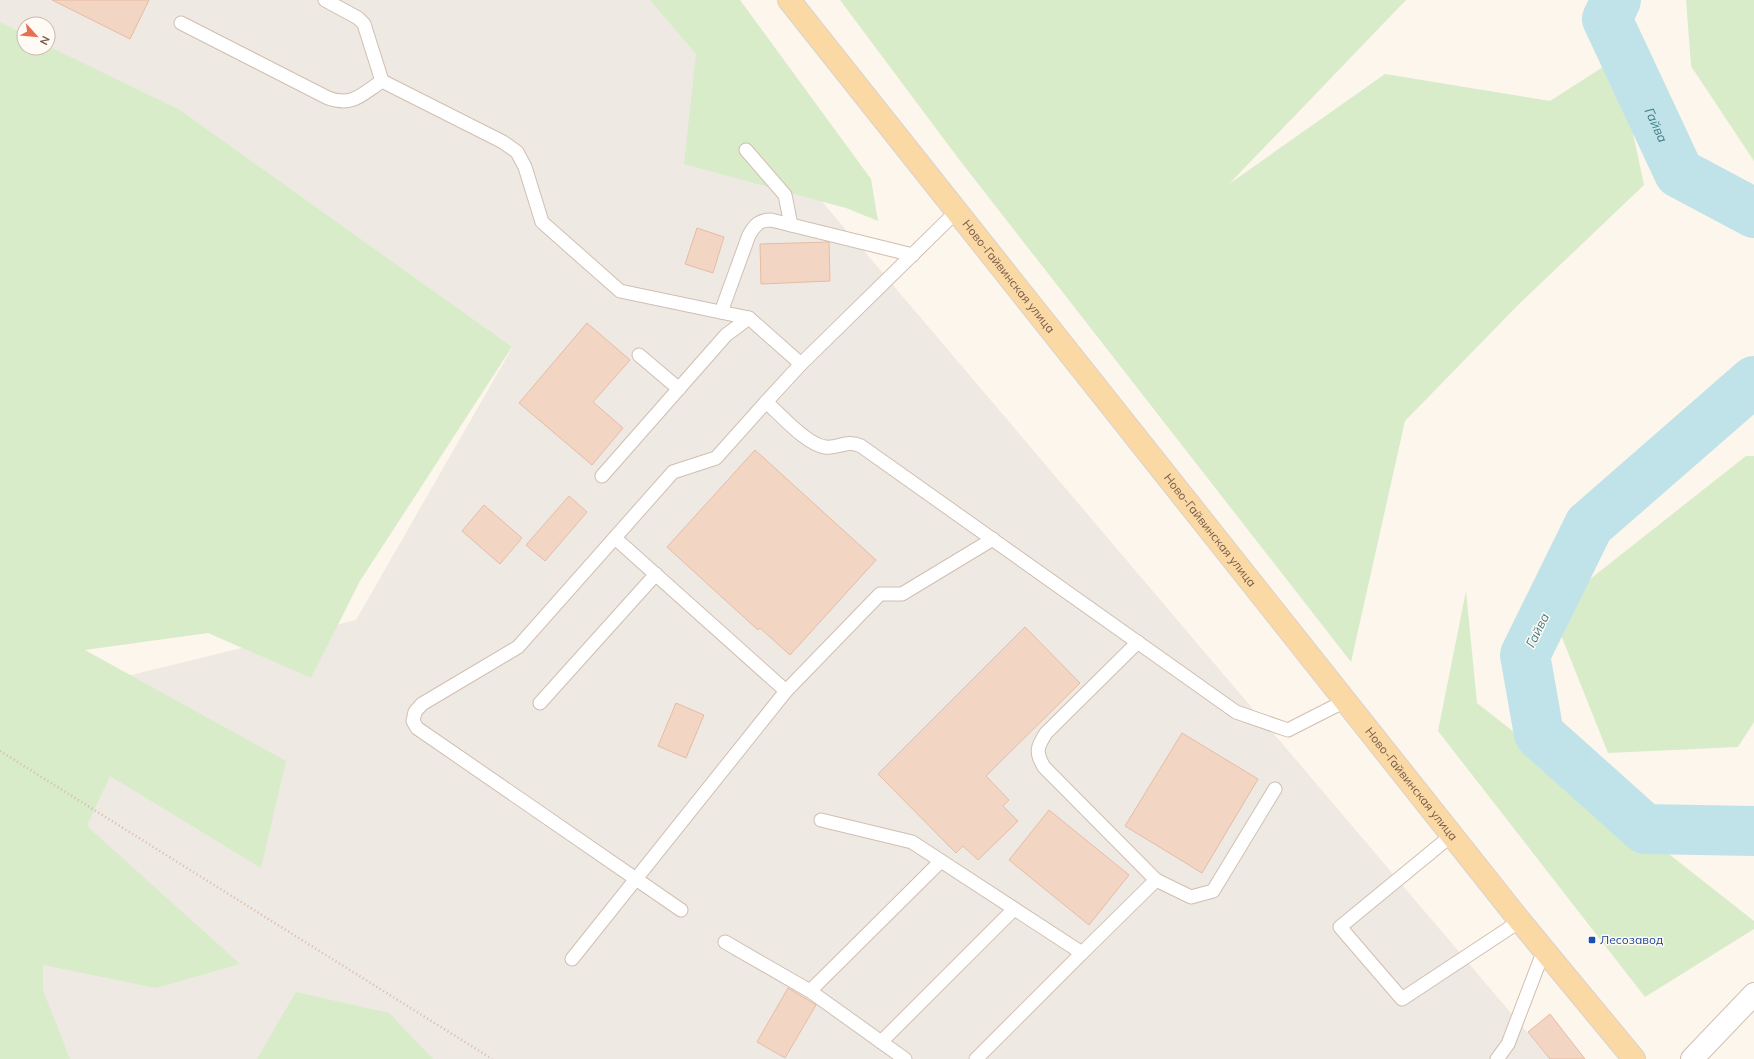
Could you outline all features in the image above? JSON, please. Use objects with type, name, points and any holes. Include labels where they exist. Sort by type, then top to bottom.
[{"type":"main road","name":"Ново-Гайвинская улица","points":[[789,0],[1520,921],[1634,1059]]},
{"type":"street","points":[[1692,1059],[1754,994]]},
{"type":"lane","points":[[325,0],[358,18],[364,24],[382,81],[503,142],[517,152],[525,167],[542,222],[620,292],[749,318],[801,364]]},
{"type":"lane","points":[[181,23],[340,102],[348,102],[382,81]]},
{"type":"lane","points":[[746,150],[785,195],[791,225]]},
{"type":"lane","points":[[681,910],[417,728],[413,721],[415,712],[422,704],[518,647],[673,472],[716,458],[801,364],[957,211]]},
{"type":"lane","points":[[721,312],[749,235],[755,225],[762,220],[771,220],[913,255]]},
{"type":"lane","points":[[602,476],[726,335],[749,318]]},
{"type":"lane","points":[[639,355],[678,389]]},
{"type":"lane","points":[[766,402],[808,439],[816,444],[826,447],[853,443],[861,446],[1236,712],[1288,730],[1345,701]]},
{"type":"lane","points":[[615,538],[786,691]]},
{"type":"lane","points":[[572,959],[786,691],[880,594],[902,594],[993,539]]},
{"type":"lane","points":[[540,703],[656,574]]},
{"type":"lane","points":[[1138,642],[1046,733],[1038,746],[1038,758],[1044,767],[1156,880],[1190,897],[1214,891],[1275,789]]},
{"type":"lane","points":[[821,820],[912,842],[1082,954]]},
{"type":"lane","points":[[1452,835],[1340,927],[1402,999],[1520,921]]},
{"type":"lane","points":[[810,991],[941,861]]},
{"type":"lane","points":[[976,1059],[1156,880]]},
{"type":"lane","points":[[881,1042],[1014,909]]},
{"type":"lane","points":[[725,942],[810,991],[905,1059]]},
{"type":"lane","points":[[1497,1059],[1508,1044],[1544,950]]},
{"type":"path","points":[[0,751],[492,1059]]},
{"type":"shaded area","points":[[0,0],[651,0],[1550,1059],[0,1059],[0,707],[356,620],[512,348],[0,84]]},
{"type":"green space","points":[[650,0],[740,0],[871,179],[878,221],[846,208],[684,164],[696,54]]},
{"type":"green space","points":[[840,0],[1406,0],[1229,184],[1385,74],[1550,101],[1617,58],[1644,185],[1518,305],[1405,421],[1351,662],[958,158]]},
{"type":"green space","points":[[1686,0],[1754,0],[1754,161],[1691,66]]},
{"type":"green space","points":[[0,22],[16,30],[16,56],[56,56],[56,50],[180,110],[512,347],[360,581],[311,678],[208,633],[85,650],[286,761],[261,868],[110,776],[87,826],[240,964],[156,988],[43,965],[43,990],[70,1059],[0,1059]]},
{"type":"green space","points":[[1746,456],[1754,456],[1754,722],[1738,747],[1608,753],[1551,610]]},
{"type":"green space","points":[[1466,591],[1477,703],[1754,921],[1754,929],[1645,997],[1438,731]]},
{"type":"green space","points":[[296,992],[389,1013],[433,1059],[257,1059]]},
{"type":"building","points":[[52,0],[149,0],[130,39]]},
{"type":"building","points":[[697,228],[724,237],[713,273],[685,264]]},
{"type":"building","points":[[829,242],[830,281],[761,284],[760,244]]},
{"type":"building","points":[[587,323],[630,360],[593,402],[623,428],[592,465],[519,403]]},
{"type":"building","points":[[755,450],[876,560],[790,655],[760,628],[758,630],[667,547]]},
{"type":"building","points":[[569,496],[587,512],[545,561],[526,545]]},
{"type":"building","points":[[484,505],[522,538],[500,564],[462,531]]},
{"type":"building","points":[[1025,627],[1080,683],[986,776],[1009,800],[1003,806],[1018,821],[978,860],[963,846],[956,853],[878,774]]},
{"type":"building","points":[[676,703],[704,715],[686,758],[658,746]]},
{"type":"building","points":[[1182,733],[1258,779],[1202,873],[1125,826]]},
{"type":"building","points":[[1049,810],[1129,875],[1089,925],[1009,860]]},
{"type":"building","points":[[788,988],[816,1005],[785,1058],[757,1042]]},
{"type":"building","points":[[1550,1014],[1585,1059],[1550,1059],[1528,1032]]},
{"type":"waterway","name":"Гайва","points":[[1616,0],[1607,19],[1679,173],[1754,213]]},
{"type":"waterway","name":"Гайва","points":[[1754,381],[1589,525],[1525,655],[1539,734],[1645,829],[1754,831]]},
{"type":"place","name":"Лесозавод","points":[[1592,940]]}]
